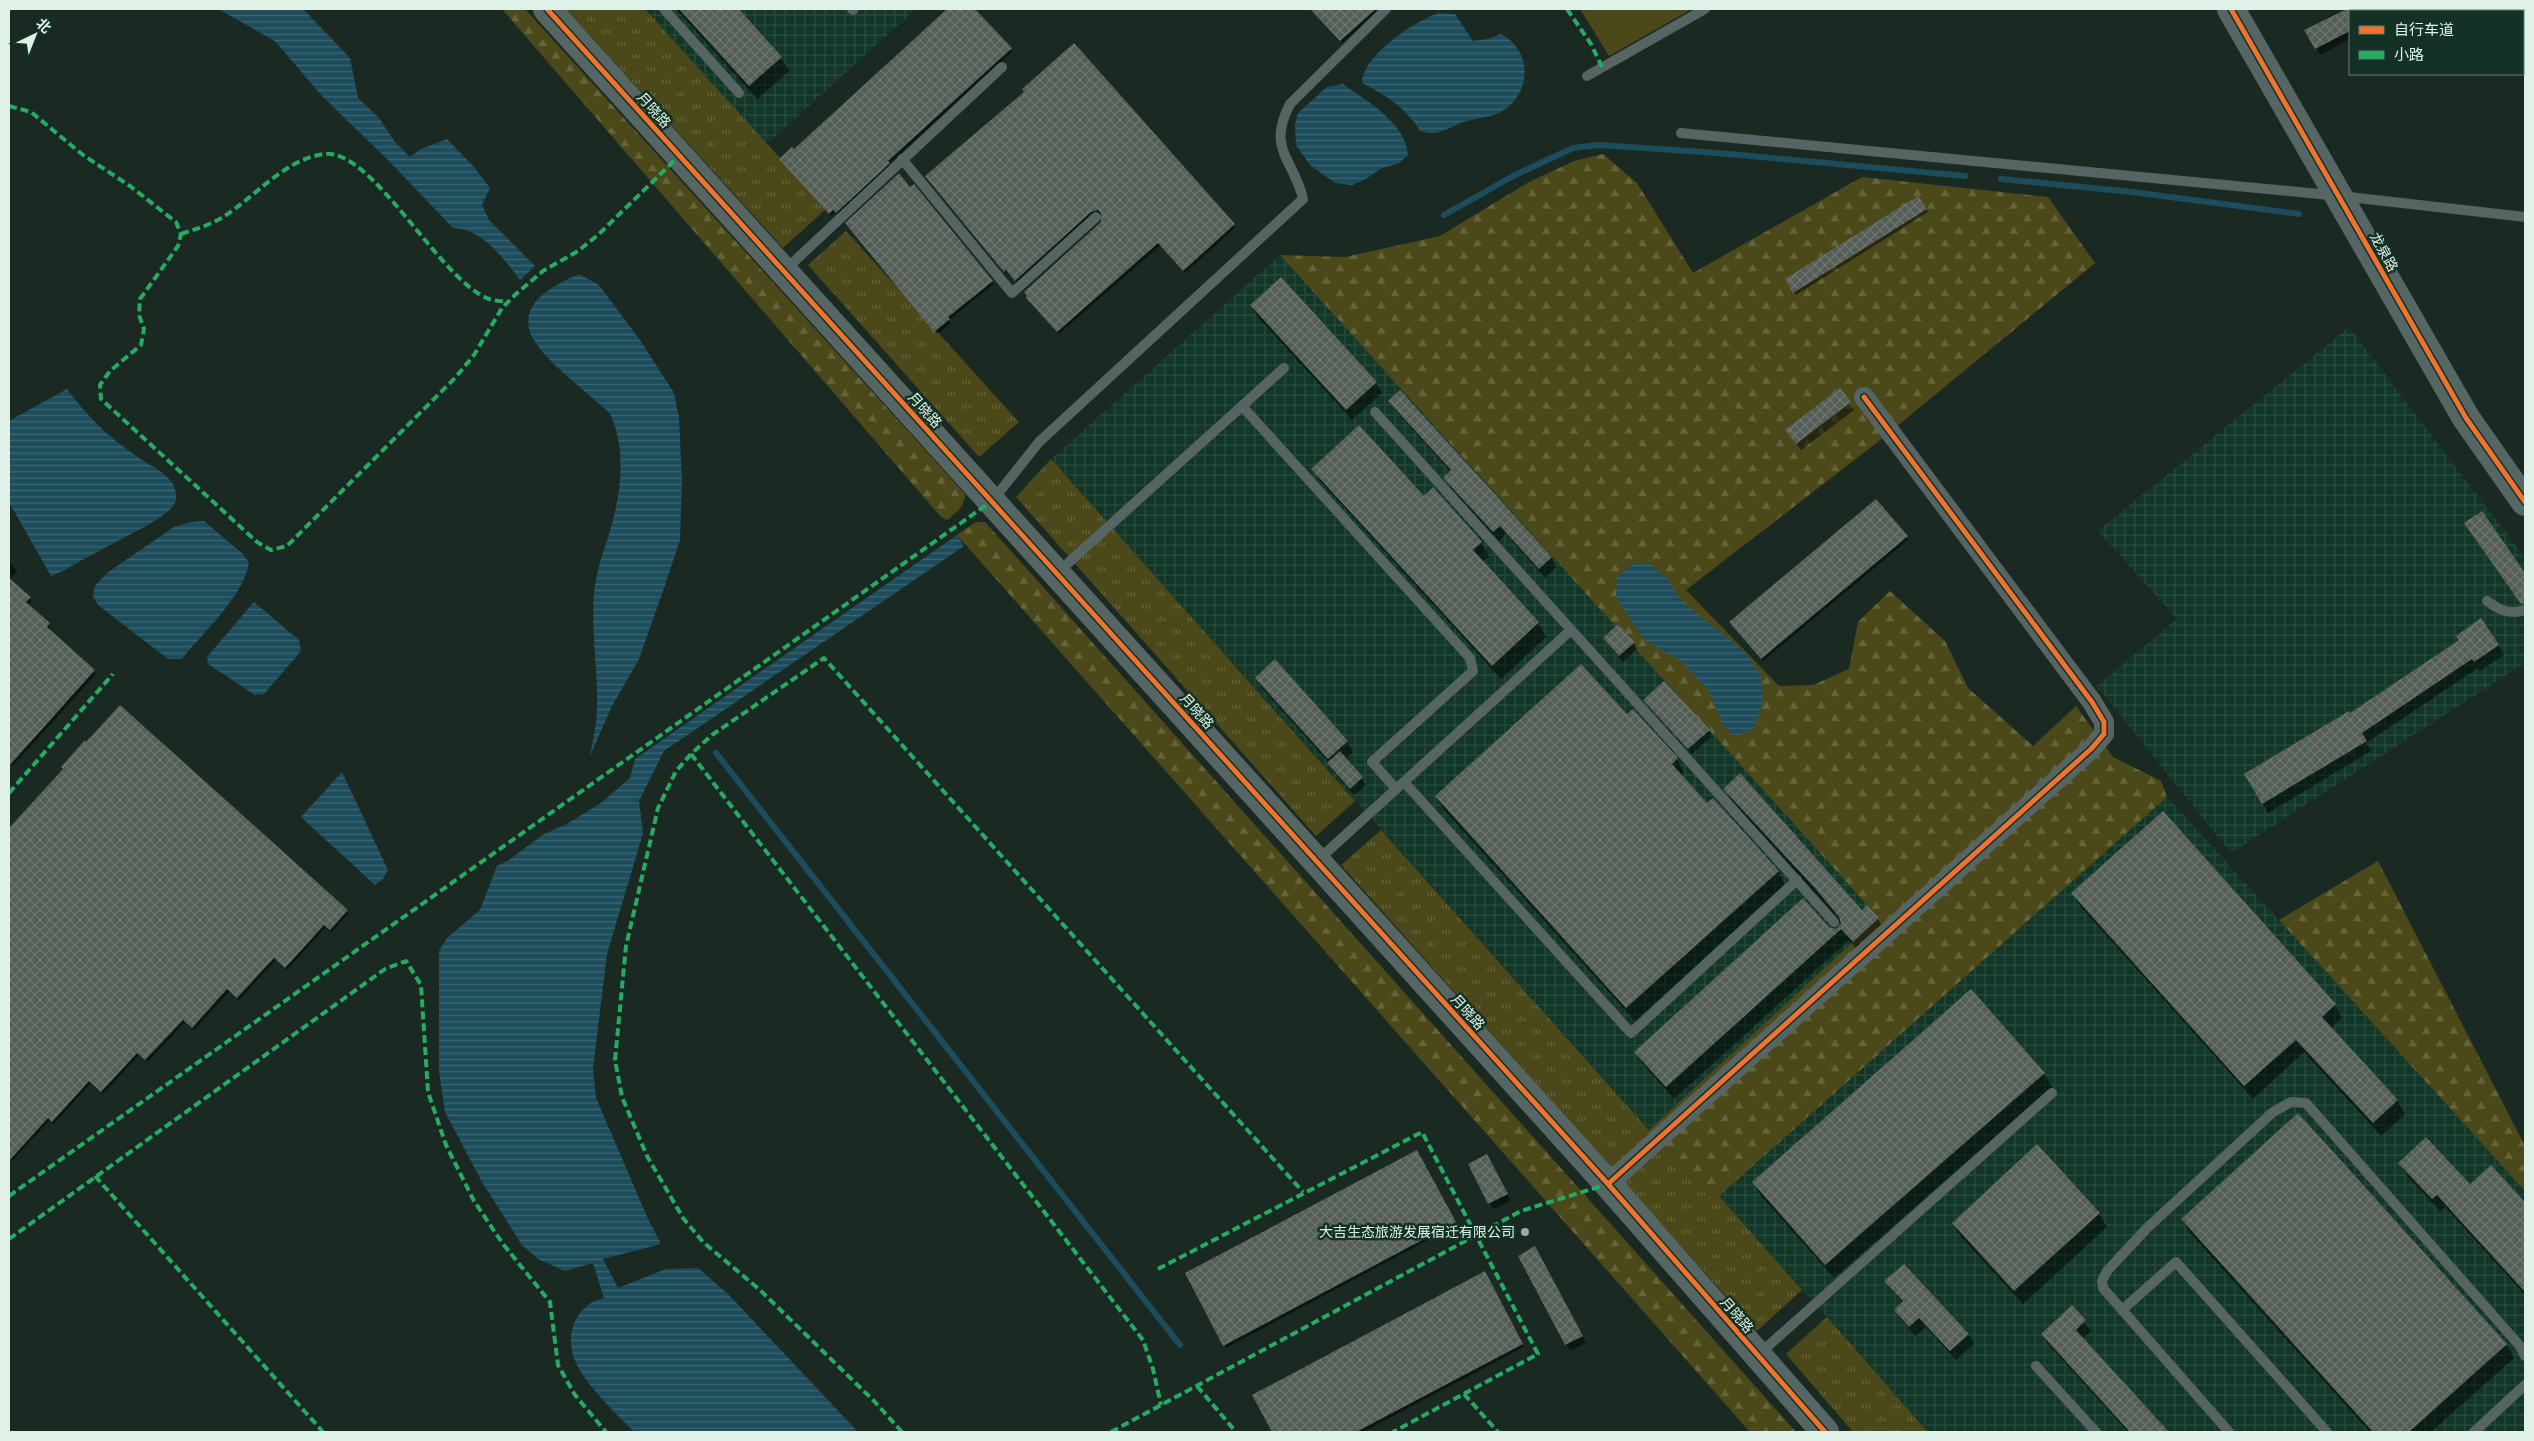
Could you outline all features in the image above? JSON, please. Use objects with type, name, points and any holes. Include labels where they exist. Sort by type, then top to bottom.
[{"type":"street","name":"月晓路","points":[[548,9],[1608,1184],[1825,1432]]},
{"type":"street","name":"龙泉路","points":[[2231,9],[2466,418],[2525,502]]},
{"type":"street","points":[[1608,1184],[2091,749],[2104,734],[2104,722],[2092,702],[1864,397]]},
{"type":"lane","points":[[664,9],[739,93]]},
{"type":"lane","points":[[992,501],[1039,442],[1303,199],[1300,187],[1283,155],[1281,132],[1284,115],[1290,104],[1386,9]]},
{"type":"lane","points":[[1587,76],[1705,9]]},
{"type":"lane","points":[[784,271],[1002,67]]},
{"type":"lane","points":[[1681,133],[2340,196],[2525,217]]},
{"type":"lane","points":[[902,159],[1012,293],[1096,217]]},
{"type":"lane","points":[[1057,573],[1284,368]]},
{"type":"lane","points":[[1242,406],[1470,658],[1473,671],[1372,762],[1400,785],[1631,1033],[1796,880]]},
{"type":"lane","points":[[1375,412],[1834,922]]},
{"type":"lane","points":[[2487,601],[2501,610],[2518,612],[2525,610]]},
{"type":"lane","points":[[1317,861],[1571,630]]},
{"type":"lane","points":[[1758,1355],[2052,1093]]},
{"type":"lane","points":[[2229,1432],[2122,1310],[2104,1288],[2102,1281],[2107,1272],[2147,1228],[2274,1112],[2291,1102],[2306,1103],[2520,1346],[2525,1356]]},
{"type":"lane","points":[[2122,1310],[2176,1262],[2328,1432]]},
{"type":"lane","points":[[2036,1366],[2096,1432]]},
{"type":"lane","points":[[2474,1432],[2525,1384]]},
{"type":"shaded area","points":[[645,9],[916,9],[767,144]]},
{"type":"shaded area","points":[[1280,255],[1880,918],[1649,1130],[1051,459]]},
{"type":"shaded area","points":[[2349,327],[2525,558],[2525,663],[2231,853],[2097,686],[2177,619],[2098,531]]},
{"type":"shaded area","points":[[2167,797],[2525,1191],[2525,1432],[1929,1432],[1719,1196]]},
{"type":"green space","points":[[502,9],[525,9],[965,494],[962,506],[957,512],[947,520],[941,517]]},
{"type":"green space","points":[[566,9],[645,9],[826,209],[783,248]]},
{"type":"green space","points":[[1580,9],[1692,9],[1609,56]]},
{"type":"green space","points":[[1603,154],[1637,183],[1693,273],[1862,177],[2048,197],[2095,263],[1879,441],[1686,590],[1779,686],[1813,685],[1849,669],[1858,622],[1890,591],[1945,641],[1968,688],[2033,746],[2076,706],[2113,757],[2161,781],[2167,797],[1719,1196],[1705,1193],[1649,1130],[1879,918],[1280,255],[1345,257],[1440,236],[1529,182],[1574,161]]},
{"type":"green space","points":[[846,231],[1019,422],[979,457],[808,265]]},
{"type":"green space","points":[[1051,459],[1355,801],[1316,836],[1016,497]]},
{"type":"green space","points":[[976,522],[985,522],[1796,1432],[1750,1432],[957,535]]},
{"type":"green space","points":[[1381,830],[1705,1193],[1719,1196],[1802,1290],[1757,1331],[1341,865]]},
{"type":"green space","points":[[2378,861],[2525,1146],[2525,1191],[2279,920]]},
{"type":"green space","points":[[1827,1317],[1928,1432],[1853,1432],[1786,1354]]},
{"type":"water","points":[[218,9],[301,9],[305,11],[350,58],[358,98],[379,118],[395,142],[410,157],[421,149],[447,139],[474,167],[490,188],[482,205],[489,220],[535,266],[520,280],[499,254],[483,239],[474,233],[453,228],[388,160],[322,96],[275,41]]},
{"type":"water","points":[[1439,13],[1455,14],[1473,41],[1488,39],[1501,34],[1511,41],[1523,60],[1524,82],[1513,102],[1504,110],[1484,118],[1463,122],[1437,133],[1427,133],[1420,131],[1408,115],[1395,103],[1362,83],[1364,73],[1371,62],[1392,40],[1417,23]]},
{"type":"water","points":[[1343,84],[1374,106],[1393,123],[1401,133],[1408,155],[1399,163],[1380,169],[1366,179],[1352,185],[1335,183],[1310,165],[1296,145],[1295,124],[1298,113],[1327,87]]},
{"type":"water","points":[[579,274],[599,285],[640,340],[674,393],[679,418],[682,481],[680,540],[663,591],[639,659],[612,706],[590,756],[596,725],[597,707],[593,622],[594,593],[597,574],[613,520],[618,494],[621,467],[620,454],[611,416],[547,357],[538,347],[529,328],[531,309],[537,301],[553,287]]},
{"type":"water","points":[[67,389],[90,417],[107,433],[169,479],[175,488],[176,500],[170,510],[150,524],[51,576],[9,502],[9,421]]},
{"type":"water","points":[[204,521],[243,554],[249,563],[239,589],[221,614],[182,659],[168,659],[98,605],[93,596],[95,586],[107,573],[174,527],[191,522]]},
{"type":"water","points":[[957,535],[964,546],[664,751],[639,801],[643,833],[607,954],[593,1069],[596,1098],[648,1219],[661,1244],[603,1259],[618,1288],[666,1269],[698,1268],[728,1294],[858,1432],[635,1432],[595,1391],[581,1373],[573,1355],[571,1334],[574,1324],[585,1308],[604,1298],[593,1263],[565,1271],[538,1259],[522,1245],[482,1182],[445,1112],[439,1071],[439,951],[447,938],[480,910],[497,866],[509,860],[544,834],[565,825],[601,803],[630,778],[635,759]]},
{"type":"water","points":[[1634,563],[1650,564],[1666,577],[1681,601],[1747,654],[1761,677],[1763,701],[1754,729],[1736,736],[1724,727],[1709,691],[1682,662],[1645,640],[1616,598],[1617,577]]},
{"type":"water","points":[[254,602],[299,640],[301,651],[264,694],[255,695],[208,664],[207,657]]},
{"type":"water","points":[[342,772],[388,870],[383,879],[375,885],[301,817]]},
{"type":"building","points":[[679,9],[739,9],[782,57],[749,86]]},
{"type":"building","points":[[947,9],[975,9],[1012,48],[888,161],[890,163],[836,213],[833,210],[829,214],[779,159],[792,147],[794,149]]},
{"type":"building","points":[[1310,9],[1376,9],[1340,41]]},
{"type":"building","points":[[2350,9],[2349,32],[2315,49],[2304,30]]},
{"type":"building","points":[[1074,43],[1235,224],[1183,271],[1158,243],[1057,332],[1026,298],[1027,296],[1024,292],[1101,222],[1101,213],[1098,210],[1091,212],[1015,281],[1006,270],[1004,272],[925,176],[1024,92],[1022,89]]},
{"type":"building","points":[[899,173],[910,187],[914,184],[993,281],[948,317],[950,319],[934,332],[845,223]]},
{"type":"building","points":[[1918,196],[1927,209],[1793,293],[1785,279]]},
{"type":"building","points":[[1281,277],[1377,382],[1346,410],[1250,305]]},
{"type":"building","points":[[1840,388],[1851,402],[1796,444],[1785,430]]},
{"type":"building","points":[[1400,390],[1552,557],[1539,569],[1500,526],[1493,532],[1443,478],[1451,470],[1388,401]]},
{"type":"building","points":[[1359,425],[1424,496],[1433,487],[1482,542],[1473,550],[1539,622],[1492,666],[1311,469]]},
{"type":"building","points":[[1876,499],[1908,536],[1761,659],[1729,622]]},
{"type":"building","points":[[2482,511],[2525,573],[2525,603],[2521,604],[2464,523]]},
{"type":"building","points":[[9,578],[31,597],[26,602],[50,623],[47,627],[95,670],[9,766]]},
{"type":"building","points":[[2481,618],[2499,645],[2474,662],[2472,659],[2362,733],[2367,741],[2262,804],[2244,774],[2349,711],[2350,713],[2459,640],[2456,636]]},
{"type":"building","points":[[1618,624],[1635,642],[1619,656],[1603,638]]},
{"type":"building","points":[[1275,659],[1348,741],[1328,759],[1255,678]]},
{"type":"building","points":[[1581,664],[1627,714],[1633,709],[1678,758],[1672,764],[1707,803],[1713,798],[1779,871],[1626,1008],[1435,796]]},
{"type":"building","points":[[1664,681],[1710,730],[1688,749],[1643,700]]},
{"type":"building","points":[[120,705],[348,910],[330,930],[324,925],[285,968],[274,958],[237,998],[227,989],[192,1028],[183,1020],[145,1060],[137,1053],[101,1092],[89,1081],[52,1122],[48,1118],[9,1161],[9,828],[63,769],[61,767],[85,740],[86,742]]},
{"type":"building","points":[[1340,751],[1363,777],[1350,789],[1327,763]]},
{"type":"building","points":[[1740,773],[1862,910],[1867,905],[1879,918],[1853,942],[1841,929],[1666,1087],[1634,1052],[1803,898],[1829,927],[1836,929],[1841,924],[1839,917],[1815,888],[1723,789]]},
{"type":"building","points":[[2163,811],[2336,1004],[2322,1017],[2398,1100],[2373,1123],[2296,1040],[2244,1086],[2071,893]]},
{"type":"building","points":[[1971,989],[2045,1073],[1825,1265],[1752,1182]]},
{"type":"building","points":[[2298,1113],[2507,1344],[2409,1432],[2373,1432],[2181,1219]]},
{"type":"building","points":[[2426,1137],[2470,1184],[2491,1165],[2525,1202],[2525,1292],[2437,1195],[2432,1199],[2398,1163]]},
{"type":"building","points":[[2037,1144],[2100,1213],[2014,1291],[1952,1223]]},
{"type":"building","points":[[1417,1150],[1456,1222],[1223,1346],[1185,1273]]},
{"type":"building","points":[[1487,1154],[1508,1194],[1488,1204],[1468,1164]]},
{"type":"building","points":[[1535,1246],[1583,1336],[1565,1345],[1518,1256]]},
{"type":"building","points":[[1904,1264],[1969,1334],[1950,1351],[1919,1318],[1909,1327],[1894,1310],[1903,1301],[1884,1281]]},
{"type":"building","points":[[1485,1271],[1523,1344],[1356,1432],[1272,1432],[1252,1395]]},
{"type":"building","points":[[2072,1305],[2086,1320],[2076,1330],[2169,1432],[2130,1432],[2041,1334]]},
{"type":"waterway","points":[[1444,215],[1513,176],[1573,148],[1598,145],[1718,153],[1965,176]]},
{"type":"waterway","points":[[2001,179],[2132,192],[2299,214]]},
{"type":"waterway","points":[[716,753],[1180,1345]]},
{"type":"marked path","points":[[1567,9],[1591,44],[1602,67]]},
{"type":"marked path","points":[[9,106],[31,112],[83,155],[130,186],[176,222],[181,234],[178,246],[140,299],[139,315],[144,329],[141,345],[110,371],[100,385],[101,399],[257,542],[271,550],[287,546],[455,378],[474,355],[502,308],[516,294],[543,271],[578,251],[598,235],[680,155]]},
{"type":"marked path","points":[[181,234],[208,225],[223,217],[284,170],[311,157],[325,154],[344,158],[364,172],[385,193],[449,268],[470,287],[489,299],[508,302]]},
{"type":"marked path","points":[[9,1196],[992,501]]},
{"type":"marked path","points":[[902,1432],[874,1401],[760,1290],[703,1242],[683,1218],[647,1156],[622,1097],[615,1060],[626,946],[658,808],[676,771],[712,735],[824,658],[1303,1192]]},
{"type":"marked path","points":[[9,793],[113,674]]},
{"type":"marked path","points":[[691,754],[1143,1340],[1153,1369],[1161,1405]]},
{"type":"marked path","points":[[9,1239],[385,969],[406,961],[421,985],[428,1092],[446,1145],[474,1201],[503,1244],[550,1302],[558,1365],[575,1395],[606,1432]]},
{"type":"marked path","points":[[1158,1269],[1422,1132],[1538,1354],[1393,1432]]},
{"type":"marked path","points":[[95,1176],[323,1432]]},
{"type":"marked path","points":[[1111,1432],[1521,1211],[1608,1184]]},
{"type":"marked path","points":[[1197,1386],[1236,1432]]},
{"type":"marked path","points":[[1464,1394],[1498,1432]]},
{"type":"cycle path","points":[[547,9],[1608,1184],[1825,1432]]},
{"type":"cycle path","points":[[2231,9],[2466,418],[2525,502]]},
{"type":"cycle path","points":[[1608,1184],[2091,749],[2104,734],[2104,722],[2092,702],[1864,397]]},
{"type":"place","name":"大吉生态旅游发展宿迁有限公司","points":[[1525,1232]]}]
